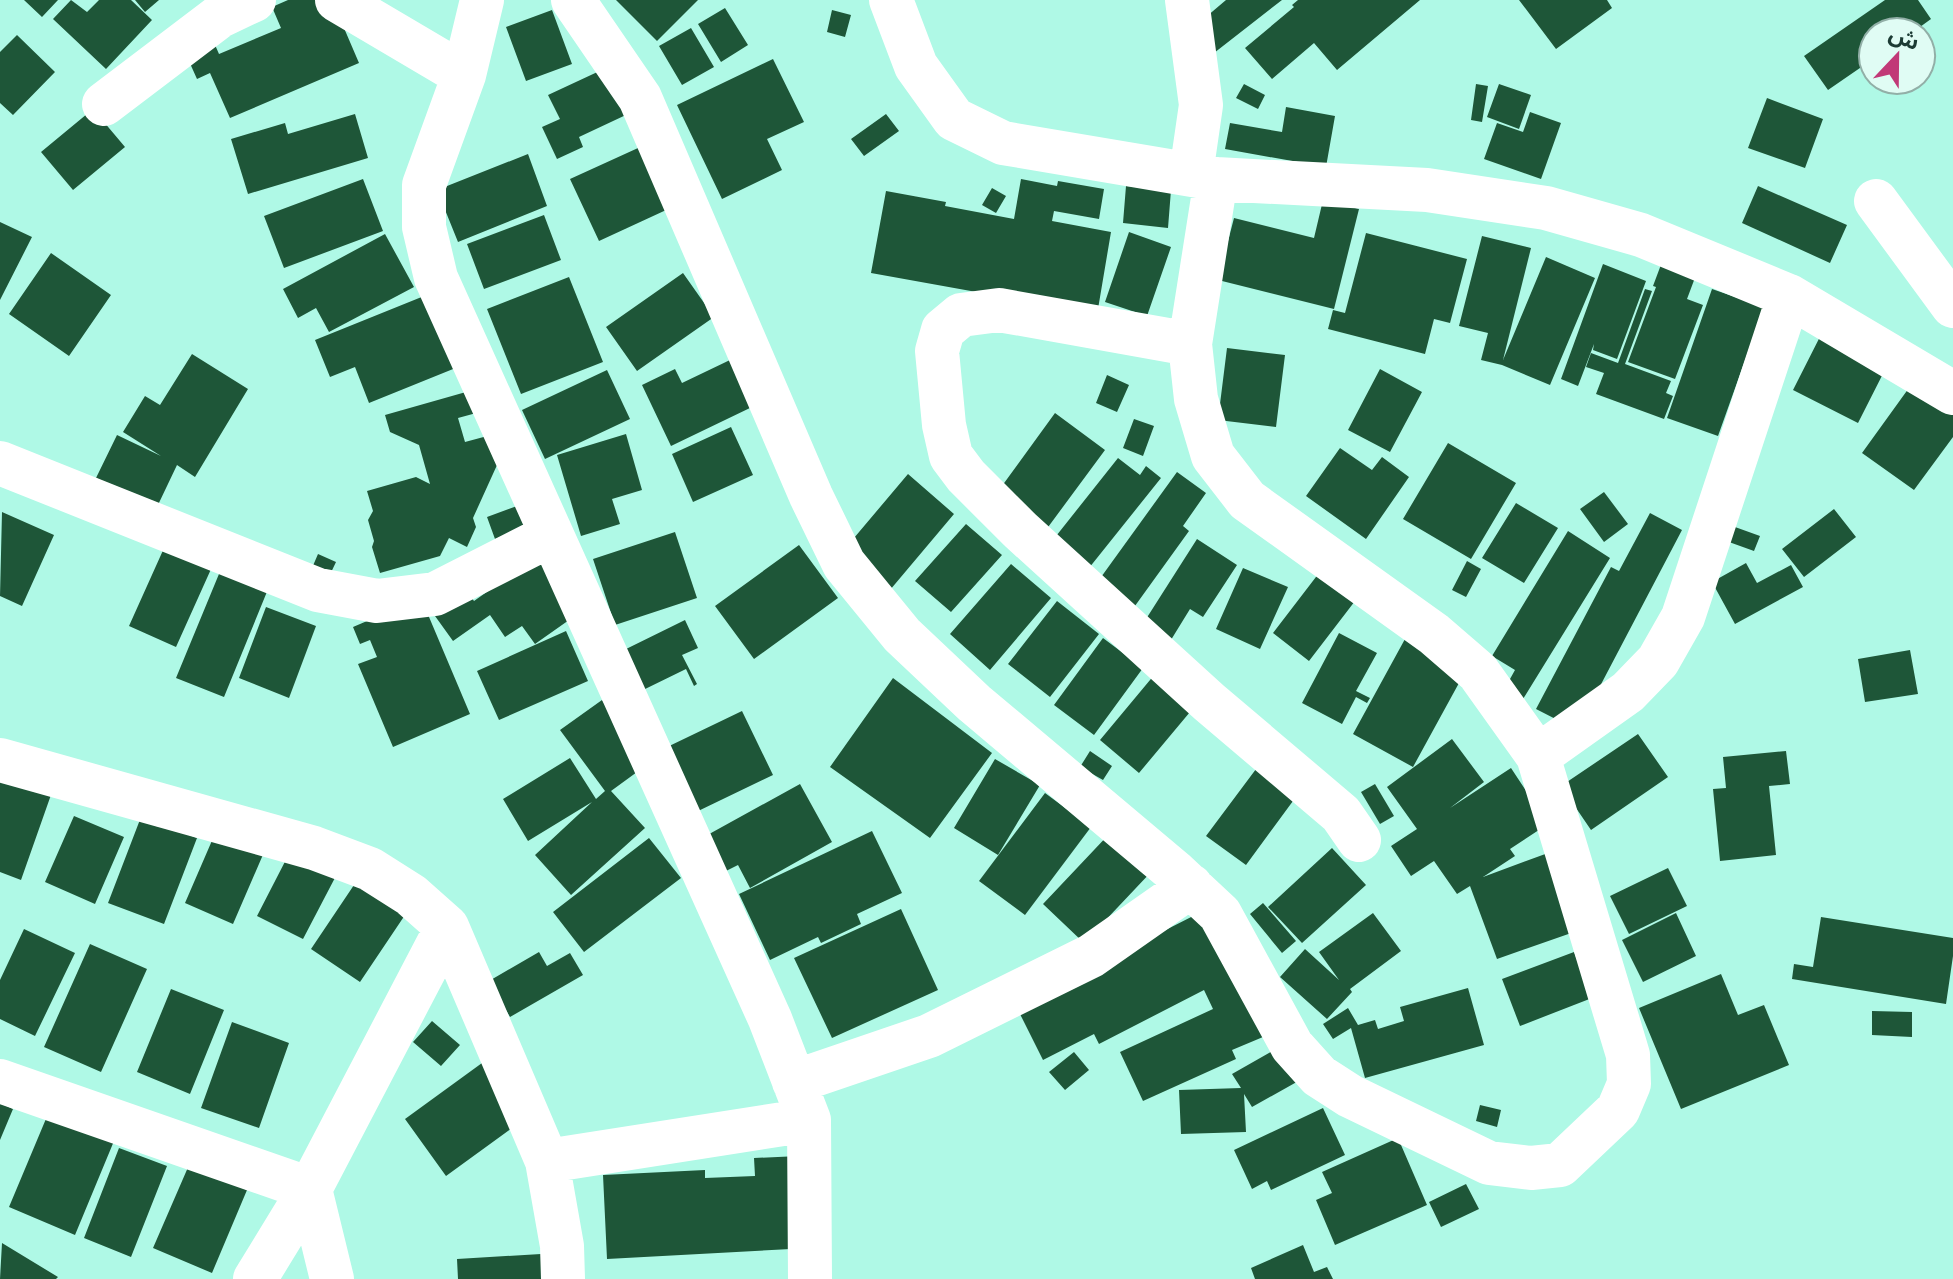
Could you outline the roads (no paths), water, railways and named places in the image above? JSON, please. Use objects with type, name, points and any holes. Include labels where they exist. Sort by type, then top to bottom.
[{"type":"street","points":[[104,104],[220,16],[254,0]]},
{"type":"street","points":[[337,0],[464,75]]},
{"type":"street","points":[[482,0],[464,75],[424,185],[424,227],[436,278],[770,1019],[801,1101],[810,1279]]},
{"type":"street","points":[[573,0],[640,98],[811,496],[844,564],[902,635],[974,703],[1220,914],[1292,1046],[1319,1076],[1350,1096],[1489,1163],[1531,1168],[1560,1165],[1618,1110],[1629,1084],[1628,1055],[1538,756],[1478,672],[1434,634],[1247,500],[1213,456],[1196,399],[1190,344],[1204,176],[1201,105],[1187,0]]},
{"type":"street","points":[[891,0],[916,66],[954,119],[1003,143],[1204,176],[1427,190],[1546,208],[1641,235],[1789,296],[1953,393]]},
{"type":"street","points":[[1876,201],[1953,306]]},
{"type":"street","points":[[1538,756],[1628,692],[1658,661],[1683,617],[1789,296]]},
{"type":"street","points":[[1190,344],[999,310],[961,315],[943,330],[937,351],[944,425],[951,456],[966,476],[1056,562],[1209,702],[1341,814],[1359,840]]},
{"type":"street","points":[[0,463],[318,590],[377,601],[435,594],[551,535]]},
{"type":"street","points":[[0,760],[314,848],[370,869],[411,895],[447,927],[547,1161],[562,1246],[563,1279]]},
{"type":"street","points":[[547,1161],[801,1101],[1091,956],[1191,886]]},
{"type":"street","points":[[255,1279],[310,1189],[447,927]]},
{"type":"street","points":[[0,1081],[310,1189]]},
{"type":"street","points":[[310,1189],[332,1279]]}]
